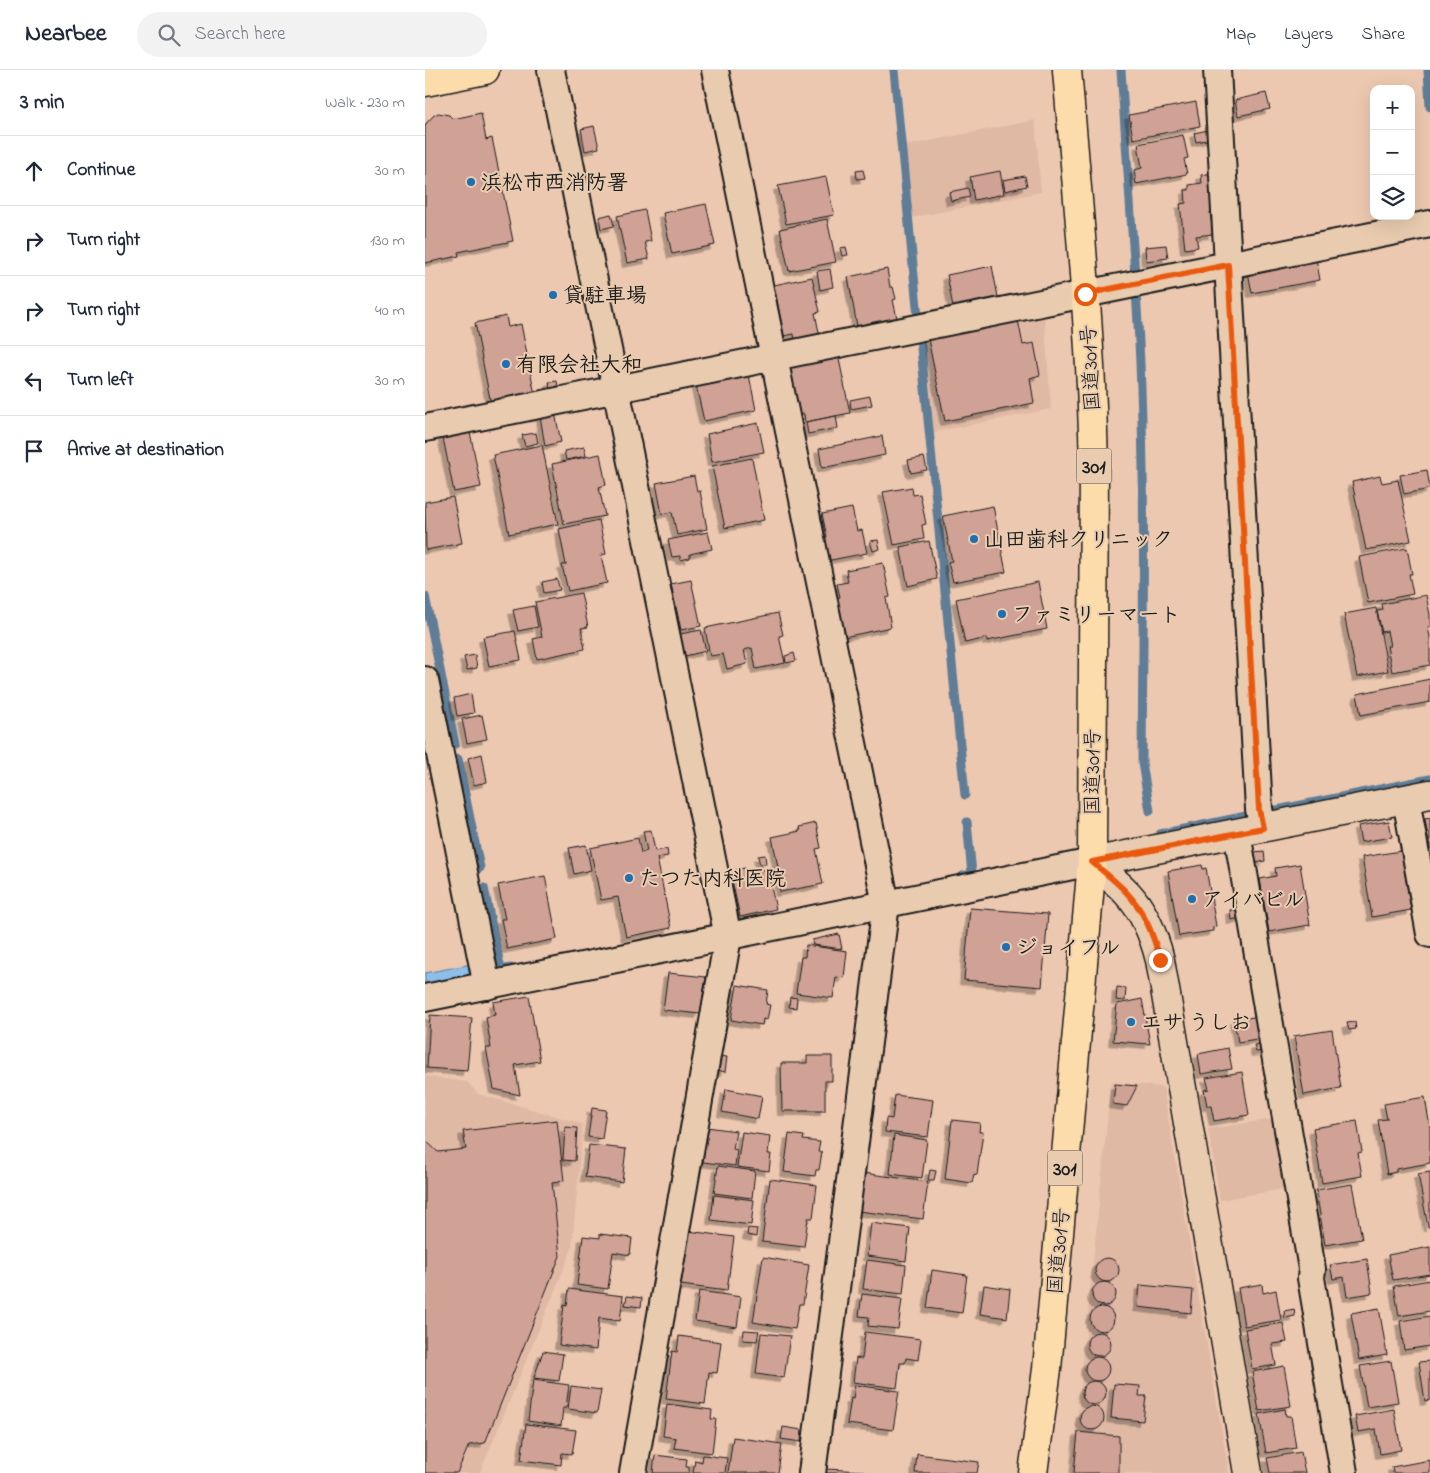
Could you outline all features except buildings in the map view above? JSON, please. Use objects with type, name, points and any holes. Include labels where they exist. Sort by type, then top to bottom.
[{"type":"main road","points":[[425,82],[485,70]]},
{"type":"main road","name":"国道301号","points":[[1033,1473],[1047,1369],[1092,862],[1094,466],[1090,361],[1067,70]]},
{"type":"street","points":[[551,70],[728,937],[633,1473]]},
{"type":"street","points":[[715,70],[886,904],[812,1473]]},
{"type":"street","points":[[1217,70],[1259,809],[1250,830],[1310,1259],[1311,1278],[1344,1473]]},
{"type":"street","points":[[425,428],[1430,224]]},
{"type":"street","points":[[425,680],[487,986]]},
{"type":"street","points":[[425,998],[1418,796],[1430,934]]},
{"type":"street","points":[[1092,862],[1128,894],[1143,914],[1154,936],[1160,960],[1248,1473]]},
{"type":"shaded area","points":[[1035,120],[1041,192],[911,218],[904,146]]},
{"type":"shaded area","points":[[1044,311],[1051,409],[934,432],[925,335]]},
{"type":"shaded area","points":[[425,1076],[467,1082],[478,1094],[583,1124],[572,1249],[480,1473],[425,1473]]},
{"type":"shaded area","points":[[1111,1082],[1163,1087],[1229,1473],[1072,1473]]},
{"type":"shaded area","points":[[1278,1118],[1290,1188],[1220,1200],[1208,1129]]},
{"type":"water","points":[[472,964],[475,976],[425,986],[425,973]]},
{"type":"waterway","points":[[894,70],[918,317]]},
{"type":"waterway","points":[[1121,70],[1135,275]]},
{"type":"waterway","points":[[1428,70],[1430,107]]},
{"type":"waterway","points":[[1136,292],[1143,469],[1142,763],[1150,811]]},
{"type":"waterway","points":[[920,338],[965,795]]},
{"type":"waterway","points":[[425,596],[455,744]]},
{"type":"waterway","points":[[458,759],[480,868]]},
{"type":"waterway","points":[[1267,812],[1430,779]]},
{"type":"waterway","points":[[1160,834],[1251,815]]},
{"type":"waterway","points":[[963,876],[972,874],[967,822]]},
{"type":"waterway","points":[[484,888],[501,970],[511,968]]},
{"type":"place","name":"浜松市西消防署","points":[[471,182]]},
{"type":"place","name":"貸駐車場","points":[[553,295]]},
{"type":"place","name":"有限会社大和","points":[[506,364]]},
{"type":"place","name":"山田歯科クリニック","points":[[974,539]]},
{"type":"place","name":"ファミリーマート","points":[[1002,614]]},
{"type":"place","name":"たつた内科医院","points":[[629,878]]},
{"type":"place","name":"アイバビル","points":[[1192,899]]},
{"type":"place","name":"ジョイフル","points":[[1006,947]]},
{"type":"place","name":"エサ うしお","points":[[1131,1022]]},
{"type":"route","points":[[1085,294],[1228,265],[1259,809],[1263,828],[1092,862],[1128,894],[1143,914],[1154,936],[1160,960]]}]
